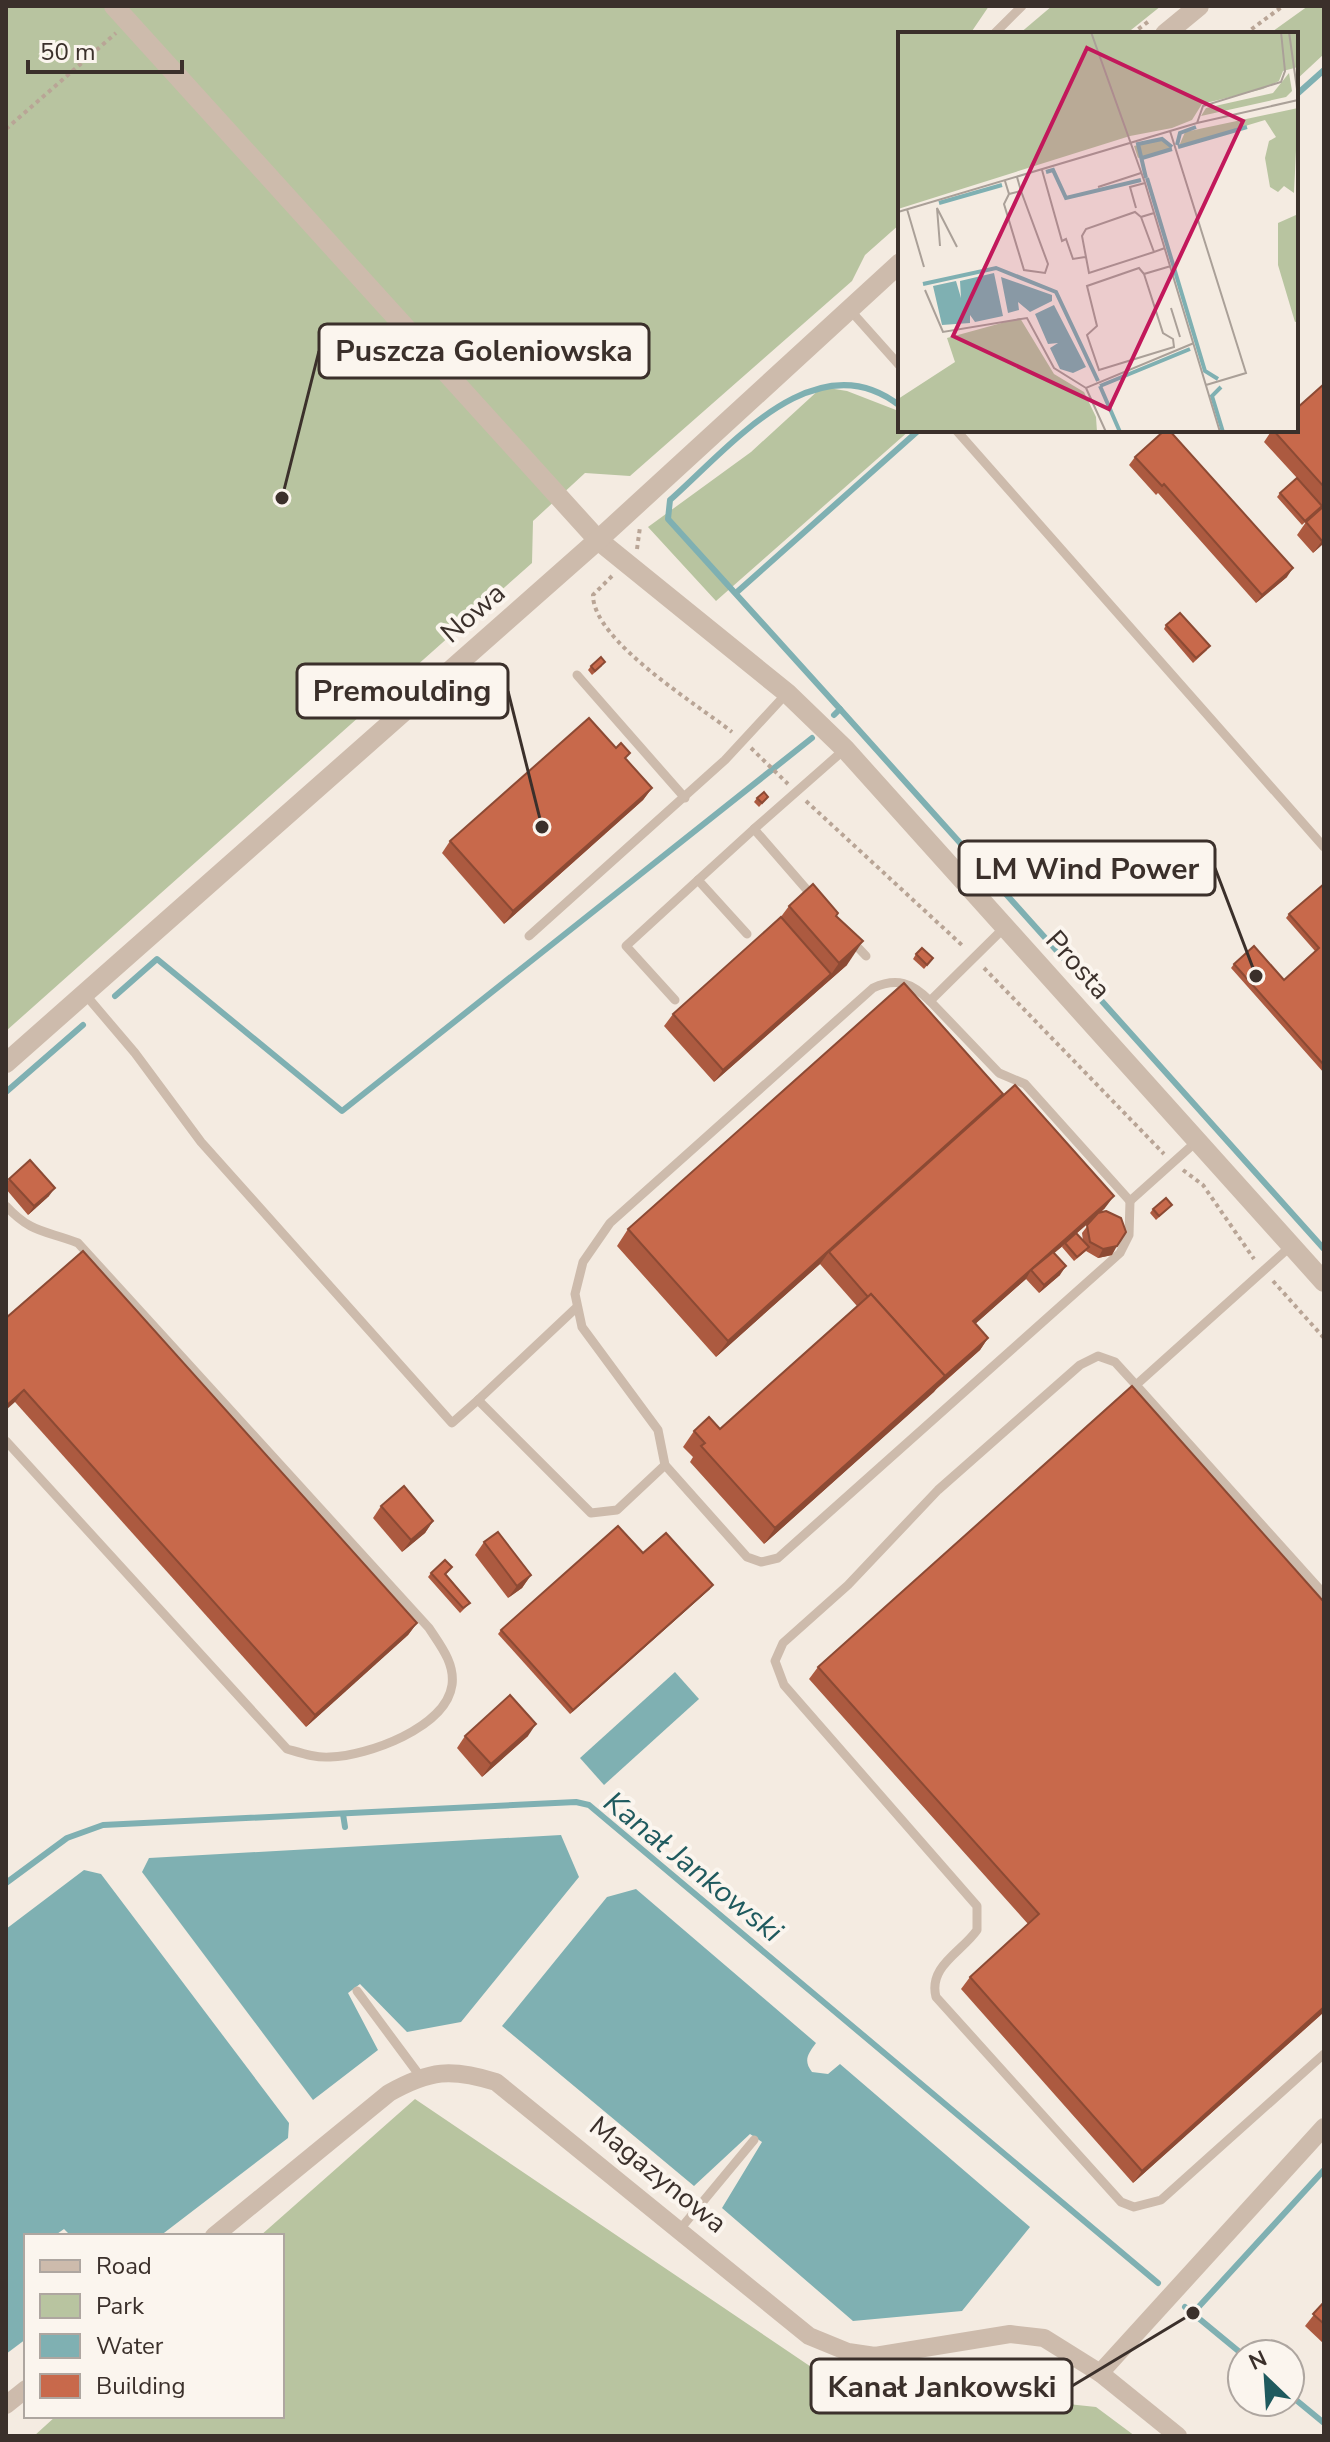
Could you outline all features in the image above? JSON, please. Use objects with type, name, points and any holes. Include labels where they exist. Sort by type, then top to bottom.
[{"type":"street","name":"Prosta","points":[[114,6],[598,540],[787,693],[845,749],[1324,1282]]},
{"type":"street","points":[[1167,32],[1199,6]]},
{"type":"street","name":"Nowa","points":[[6,1063],[598,540],[898,265]]},
{"type":"street","name":"Magazynowa","points":[[216,2234],[389,2093],[420,2076],[461,2071],[496,2082],[681,2228],[809,2336],[848,2352],[875,2356],[1010,2334],[1044,2338],[1100,2373],[1178,2436]]},
{"type":"street","points":[[1100,2373],[1324,2127]]},
{"type":"street","points":[[6,2405],[24,2391]]},
{"type":"lane","points":[[996,32],[1022,6]]},
{"type":"lane","points":[[850,310],[898,364]]},
{"type":"lane","points":[[958,432],[1324,847]]},
{"type":"lane","points":[[577,675],[685,798]]},
{"type":"lane","points":[[529,936],[685,798],[787,693]]},
{"type":"lane","points":[[675,1000],[626,946],[845,749]]},
{"type":"lane","points":[[754,829],[825,910]]},
{"type":"lane","points":[[698,880],[747,934]]},
{"type":"lane","points":[[930,1001],[1006,926]]},
{"type":"lane","points":[[845,932],[866,956]]},
{"type":"lane","points":[[904,981],[930,1001],[999,1073],[1025,1084],[1130,1201],[1129,1235],[1120,1253],[778,1558],[761,1562],[747,1557],[665,1465],[658,1430],[582,1327],[575,1294],[583,1262],[610,1223],[873,988],[886,982],[904,981]]},
{"type":"lane","points":[[84,993],[135,1053],[201,1142],[452,1423],[577,1307]]},
{"type":"lane","points":[[1130,1201],[1197,1141]]},
{"type":"lane","points":[[6,1206],[23,1225],[40,1234],[78,1243],[429,1628],[445,1651],[452,1671],[452,1687],[443,1706],[419,1726],[373,1750],[329,1757],[287,1749],[6,1441]]},
{"type":"lane","points":[[1136,1385],[1292,1245]]},
{"type":"lane","points":[[1324,1594],[1115,1362],[1098,1356],[1080,1365],[938,1490],[848,1585],[783,1643],[775,1661],[784,1685],[977,1906],[980,1922],[977,1930],[941,1968],[935,1978],[936,1997],[1121,2202],[1134,2207],[1161,2200],[1324,2054]]},
{"type":"lane","points":[[478,1400],[591,1513],[617,1510],[665,1465]]},
{"type":"lane","points":[[357,1991],[420,2076]]},
{"type":"lane","points":[[681,2228],[754,2140]]},
{"type":"path","points":[[1248,32],[1283,6]]},
{"type":"path","points":[[6,129],[98,49]]},
{"type":"path","points":[[613,574],[593,595],[593,607],[619,643],[743,741],[974,957],[1173,1162],[1203,1185],[1244,1249],[1324,1338]]},
{"type":"green space","points":[[6,6],[989,6],[971,32],[898,32],[898,226],[865,255],[852,281],[630,476],[585,473],[533,521],[532,563],[6,1031]]},
{"type":"green space","points":[[1052,6],[1161,6],[1128,32],[1021,32]]},
{"type":"green space","points":[[1308,6],[1324,6],[1324,54],[1298,78],[1298,32],[1272,32]]},
{"type":"green space","points":[[822,387],[847,391],[898,411],[898,432],[908,432],[716,601],[648,527],[751,452]]},
{"type":"green space","points":[[415,2099],[829,2379],[1096,2407],[1135,2436],[34,2436],[54,2418],[284,2418],[284,2234],[262,2234]]},
{"type":"water","points":[[675,1672],[699,1699],[604,1785],[580,1758]]},
{"type":"water","points":[[561,1835],[579,1877],[461,2022],[407,2032],[360,1984],[348,1993],[378,2050],[313,2100],[142,1872],[149,1858]]},
{"type":"water","points":[[84,1870],[101,1874],[289,2123],[288,2138],[163,2234],[69,2234],[64,2229],[57,2234],[24,2234],[24,2340],[6,2354],[6,1929]]},
{"type":"water","points":[[636,1889],[816,2043],[808,2057],[812,2072],[828,2074],[840,2064],[1030,2227],[962,2311],[853,2321],[722,2208],[762,2142],[750,2134],[694,2186],[502,2026],[607,1897]]},
{"type":"building","points":[[1324,384],[1324,487],[1275,432],[1298,432],[1298,407]]},
{"type":"building","points":[[1163,432],[1171,432],[1293,568],[1262,595],[1164,484],[1162,486],[1135,457]]},
{"type":"building","points":[[1297,478],[1322,506],[1305,521],[1280,493]]},
{"type":"building","points":[[1324,506],[1324,538],[1322,541],[1306,522]]},
{"type":"building","points":[[1180,613],[1210,646],[1196,658],[1166,625]]},
{"type":"building","points":[[601,657],[605,662],[595,671],[591,666]]},
{"type":"building","points":[[589,718],[616,748],[621,743],[630,753],[625,758],[652,788],[513,911],[450,841]]},
{"type":"building","points":[[764,792],[768,797],[762,803],[757,798]]},
{"type":"building","points":[[813,884],[838,913],[836,916],[863,941],[839,963],[789,906]]},
{"type":"building","points":[[1324,884],[1324,1065],[1234,964],[1254,946],[1284,980],[1319,948],[1289,914]]},
{"type":"building","points":[[781,917],[831,974],[723,1070],[673,1014]]},
{"type":"building","points":[[922,948],[933,958],[927,965],[916,954]]},
{"type":"building","points":[[904,983],[1003,1094],[728,1341],[628,1229]]},
{"type":"building","points":[[1015,1085],[1114,1196],[973,1321],[988,1338],[945,1376],[829,1252]]},
{"type":"building","points":[[30,1160],[55,1188],[34,1206],[9,1179]]},
{"type":"building","points":[[1166,1198],[1172,1205],[1159,1216],[1153,1209]]},
{"type":"building","points":[[1106,1211],[1121,1218],[1126,1232],[1117,1246],[1103,1249],[1090,1242],[1087,1225],[1098,1213]]},
{"type":"building","points":[[1076,1233],[1089,1247],[1077,1257],[1065,1243]]},
{"type":"building","points":[[83,1251],[417,1623],[315,1715],[24,1390],[6,1406],[6,1318]]},
{"type":"building","points":[[1053,1252],[1066,1266],[1044,1285],[1031,1270]]},
{"type":"building","points":[[871,1294],[945,1376],[775,1528],[701,1446],[705,1443],[694,1431],[709,1417],[720,1429]]},
{"type":"building","points":[[1132,1386],[1324,1602],[1324,2007],[1142,2171],[970,1977],[1039,1914],[818,1667]]},
{"type":"building","points":[[404,1486],[433,1521],[411,1540],[381,1506]]},
{"type":"building","points":[[618,1526],[643,1553],[666,1533],[713,1585],[573,1710],[501,1630]]},
{"type":"building","points":[[498,1532],[531,1575],[517,1586],[484,1542]]},
{"type":"building","points":[[445,1560],[452,1567],[445,1574],[470,1603],[463,1608],[431,1573]]},
{"type":"building","points":[[510,1695],[536,1724],[491,1764],[465,1736]]},
{"type":"building","points":[[1324,2302],[1324,2324],[1313,2314]]},
{"type":"waterway","points":[[1298,93],[1324,70]]},
{"type":"waterway","points":[[834,715],[840,709],[668,519],[670,500],[746,430],[775,409],[806,393],[837,385],[868,389],[898,405]]},
{"type":"waterway","points":[[737,592],[917,432]]},
{"type":"waterway","points":[[840,709],[1324,1249]]},
{"type":"waterway","points":[[115,996],[157,959],[342,1111],[812,738]]},
{"type":"waterway","points":[[6,1092],[83,1025]]},
{"type":"waterway","name":"Kanał Jankowski","points":[[6,1883],[67,1838],[103,1825],[576,1802],[589,1805],[1158,2283]]},
{"type":"waterway","points":[[343,1814],[345,1827]]},
{"type":"waterway","points":[[1193,2313],[1324,2170]]},
{"type":"waterway","name":"Kanał Jankowski","points":[[1185,2307],[1226,2341]]},
{"type":"waterway","name":"Kanał Jankowski","points":[[1306,2408],[1324,2423]]},
{"type":"place","name":"Puszcza Goleniowska","points":[[282,498]]},
{"type":"place","name":"Premoulding","points":[[542,827]]},
{"type":"place","name":"LM Wind Power","points":[[1256,976]]},
{"type":"place","name":"Kanał Jankowski","points":[[1193,2313]]}]
